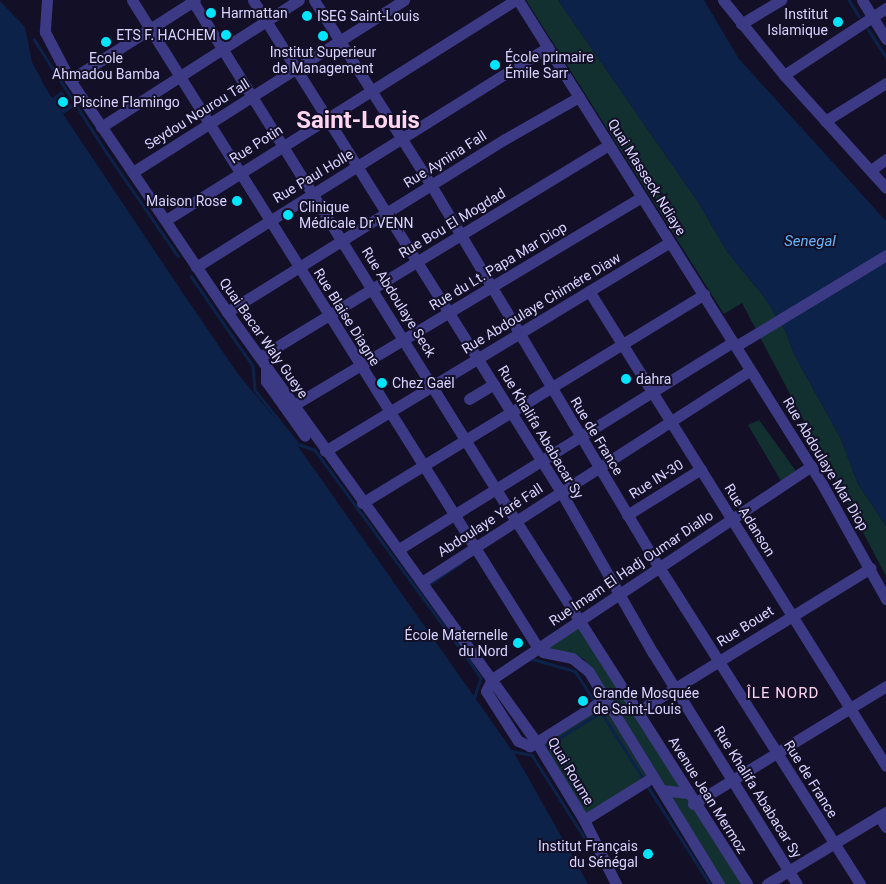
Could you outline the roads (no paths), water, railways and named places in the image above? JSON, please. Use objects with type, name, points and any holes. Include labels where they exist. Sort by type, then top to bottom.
[{"type":"street","name":"Quai Bacar Waly Gueye","points":[[47,0],[45,32],[70,80],[227,312],[362,503],[423,581],[492,679]]},
{"type":"street","name":"Rue Blaise Diagne","points":[[132,0],[473,548],[538,648]]},
{"type":"street","points":[[70,80],[194,0]]},
{"type":"street","name":"Rue Abdoulaye Seck","points":[[194,0],[374,288],[495,488],[579,620]]},
{"type":"street","name":"Rue Khalifa Ababacar Sy","points":[[253,0],[325,118],[388,214],[561,492],[618,594],[797,884]]},
{"type":"street","points":[[101,127],[299,0]]},
{"type":"street","name":"Rue de France","points":[[314,0],[370,92],[431,185],[598,468],[659,567],[720,660],[860,884]]},
{"type":"street","name":"Seydou Nourou Tall","points":[[133,172],[404,0]]},
{"type":"street","name":"Quai Masseck Ndiaye","points":[[517,0],[735,344]]},
{"type":"street","name":"Rue Potin","points":[[166,220],[325,118],[517,0]]},
{"type":"street","points":[[723,0],[784,75],[886,188]]},
{"type":"street","points":[[741,24],[781,0]]},
{"type":"street","points":[[862,0],[886,39]]},
{"type":"street","points":[[784,75],[886,8]]},
{"type":"street","name":"Rue Paul Holle","points":[[196,267],[314,192],[402,141],[548,47]]},
{"type":"street","points":[[825,121],[886,83]]},
{"type":"street","name":"Rue Aynina Fall","points":[[227,312],[388,214],[431,185],[579,97]]},
{"type":"street","name":"Rue Bou El Mogdad","points":[[263,361],[328,316],[609,145]]},
{"type":"street","points":[[871,170],[886,159]]},
{"type":"street","name":"Rue du Lt. Papa Mar Diop","points":[[294,405],[641,197]]},
{"type":"street","name":"Rue Abdoulaye Chimére Diaw","points":[[322,446],[390,412],[670,242]]},
{"type":"street","points":[[399,550],[495,488],[652,392],[886,255]]},
{"type":"street","name":"Rue Adanson","points":[[589,291],[886,766]]},
{"type":"street","points":[[362,503],[704,294]]},
{"type":"street","name":"Rue Abdoulaye Mar Diop","points":[[735,344],[811,466],[886,599]]},
{"type":"street","points":[[263,361],[266,381],[306,436],[322,446]]},
{"type":"street","name":"Abdoulaye Yaré Fall","points":[[423,581],[750,370]]},
{"type":"street","points":[[469,399],[494,384]]},
{"type":"street","name":"Rue Imam El Hadj Oumar Diallo","points":[[492,679],[811,466]]},
{"type":"street","name":"Rue IN-30","points":[[627,514],[700,469]]},
{"type":"street","name":"Rue Bouet","points":[[638,711],[791,614],[870,568]]},
{"type":"street","name":"Avenue Jean Mermoz","points":[[579,620],[746,884]]},
{"type":"street","points":[[538,648],[581,663],[719,884]]},
{"type":"street","name":"Quai Roume","points":[[492,679],[537,743],[584,820],[616,884]]},
{"type":"street","points":[[662,790],[690,798],[734,780],[776,751],[886,686]]},
{"type":"street","points":[[537,743],[605,699]]},
{"type":"street","points":[[584,820],[653,777]]},
{"type":"street","points":[[767,884],[833,842],[882,814],[886,827]]},
{"type":"water","name":"Senegal","points":[[558,0],[704,0],[739,59],[886,221],[886,526],[858,484],[841,439],[794,354],[786,332],[765,298],[728,253],[698,202]]},
{"type":"water","points":[[0,1],[25,27],[32,62],[52,98],[62,91],[73,107],[64,114],[61,111],[238,374],[295,442],[516,756],[588,884],[0,884]]},
{"type":"waterway","points":[[849,0],[859,16]]},
{"type":"waterway","points":[[868,29],[886,57]]},
{"type":"waterway","points":[[34,39],[107,153],[178,256]]},
{"type":"waterway","points":[[191,276],[253,366],[255,390],[298,444],[315,450],[481,678],[474,699]]},
{"type":"waterway","points":[[428,585],[461,563]]},
{"type":"waterway","points":[[529,658],[575,671],[595,702]]},
{"type":"waterway","points":[[598,707],[643,778]]},
{"type":"waterway","points":[[543,748],[601,712]]},
{"type":"waterway","points":[[512,751],[532,755],[588,843]]},
{"type":"waterway","points":[[647,785],[710,884]]},
{"type":"place","name":"Harmattan","points":[[211,13]]},
{"type":"place","name":"ISEG Saint-Louis","points":[[307,16]]},
{"type":"place","name":"Institut Islamique","points":[[838,22]]},
{"type":"place","name":"ETS F. HACHEM","points":[[226,35]]},
{"type":"place","name":"Institut Superieur de Management","points":[[323,36]]},
{"type":"place","name":"Ecole Ahmadou Bamba","points":[[106,42]]},
{"type":"place","name":"École primaire Émile Sarr","points":[[495,65]]},
{"type":"place","name":"Piscine Flamingo","points":[[63,102]]},
{"type":"place","name":"Maison Rose","points":[[237,201]]},
{"type":"place","name":"Clinique Médicale Dr VENN","points":[[288,215]]},
{"type":"place","name":"dahra","points":[[626,379]]},
{"type":"place","name":"Chez Gaël","points":[[382,383]]},
{"type":"place","name":"École Maternelle du Nord","points":[[518,643]]},
{"type":"place","name":"Grande Mosquée de Saint-Louis","points":[[583,701]]},
{"type":"place","name":"Institut Français du Sénégal","points":[[648,854]]},
{"type":"district","name":"Saint-Louis","points":[[358,121]]},
{"type":"district","name":"ÎLE NORD","points":[[783,694]]}]
